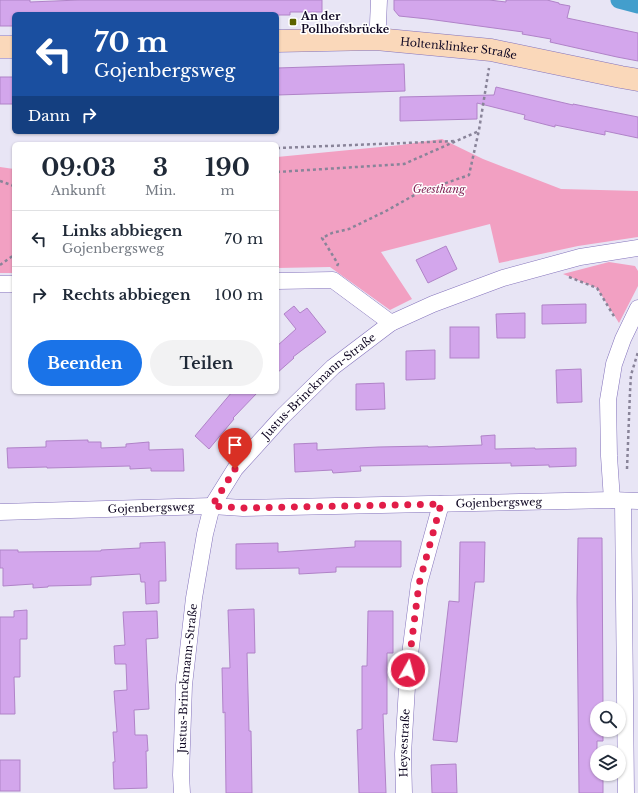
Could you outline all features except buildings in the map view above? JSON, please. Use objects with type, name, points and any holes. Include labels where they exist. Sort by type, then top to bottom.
[{"type":"main road","name":"Holtenklinker Straße","points":[[279,41],[376,39],[491,50],[638,80]]},
{"type":"main road","points":[[0,47],[12,47]]},
{"type":"street","points":[[376,39],[379,0]]},
{"type":"street","name":"Justus-Brinckmann-Straße","points":[[182,793],[184,685],[195,591],[205,534],[212,506],[235,469],[282,417],[333,367],[391,323],[433,304],[504,278],[580,257],[638,248]]},
{"type":"street","points":[[279,281],[333,280],[391,323]]},
{"type":"street","points":[[0,284],[12,284]]},
{"type":"street","points":[[626,793],[624,501],[608,400],[614,364],[623,339],[638,308]]},
{"type":"street","name":"Gojenbergsweg","points":[[0,512],[212,506],[243,508],[624,501]]},
{"type":"street","name":"Heysestraße","points":[[404,793],[403,754],[408,670],[419,584],[441,504]]},
{"type":"path","points":[[338,264],[322,238],[332,233],[350,229],[418,193],[469,175],[479,130],[491,50]]},
{"type":"path","points":[[279,172],[404,164],[479,130]]},
{"type":"path","points":[[279,148],[457,141]]},
{"type":"path","points":[[0,181],[12,185]]},
{"type":"path","points":[[0,265],[12,256]]},
{"type":"path","points":[[551,265],[563,274],[597,288],[619,323],[623,339]]},
{"type":"path","points":[[627,474],[631,375],[638,352]]},
{"type":"green space","name":"Geesthang","points":[[442,139],[483,159],[561,189],[638,191],[638,237],[578,246],[499,263],[490,224],[381,252],[412,299],[390,310],[330,267],[279,268],[279,157],[401,145]]},
{"type":"green space","points":[[0,167],[12,169],[12,273],[0,273]]},
{"type":"green space","points":[[609,262],[635,266],[638,271],[638,286],[619,323],[597,288],[563,274]]},
{"type":"waterway","points":[[619,0],[638,5]]},
{"type":"place","name":"An der Pollhofsbrücke","points":[[293,22]]},
{"type":"route","points":[[235,469],[212,506],[243,508],[441,504],[419,584],[408,670]]}]
